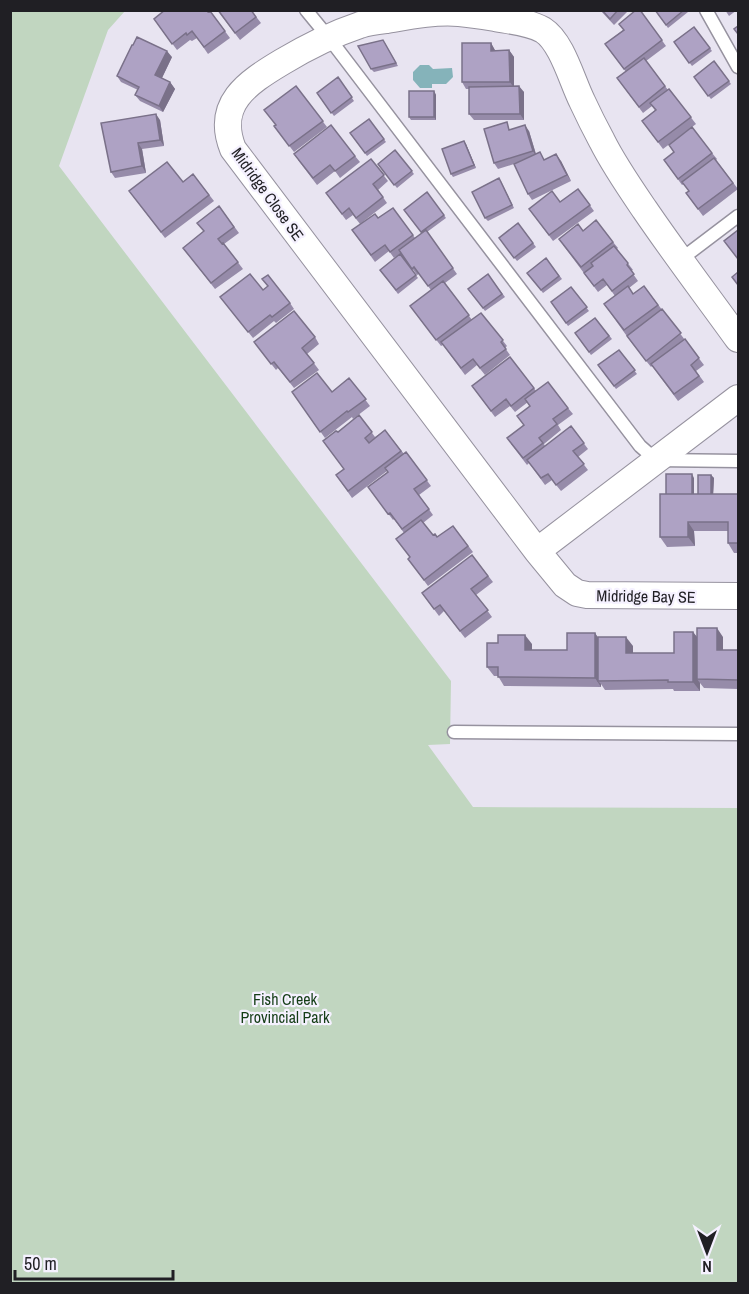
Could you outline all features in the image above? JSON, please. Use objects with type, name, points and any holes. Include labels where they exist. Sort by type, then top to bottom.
[{"type":"street","name":"Midridge Close SE","points":[[537,551],[233,149],[227,128],[228,115],[237,97],[250,83],[291,57],[362,24],[457,13],[523,23],[543,30],[551,37],[560,52],[603,144],[630,188],[738,339]]},
{"type":"street","points":[[537,551],[738,398]]},
{"type":"street","name":"Midridge Bay SE","points":[[537,551],[565,585],[577,593],[587,595],[738,596]]},
{"type":"lane","points":[[306,10],[640,446],[656,460],[738,462]]},
{"type":"lane","points":[[706,10],[738,67]]},
{"type":"lane","points":[[680,260],[738,216]]},
{"type":"lane","points":[[454,732],[738,734]]},
{"type":"green space","name":"Fish Creek Provincial Park","points":[[10,11],[125,11],[108,30],[59,166],[451,681],[450,744],[428,745],[473,807],[738,808],[738,1283],[11,1283]]},
{"type":"water","points":[[420,65],[429,65],[433,69],[452,68],[453,77],[446,84],[432,84],[432,88],[420,88],[413,80],[413,72]]},
{"type":"building","points":[[165,10],[210,11],[225,31],[204,47],[192,31],[172,44],[154,19]]},
{"type":"building","points":[[218,10],[251,10],[256,17],[235,33]]},
{"type":"building","points":[[602,10],[618,10],[610,19]]},
{"type":"building","points":[[636,10],[640,10],[662,40],[624,69],[605,44],[624,30],[619,24]]},
{"type":"building","points":[[655,10],[684,10],[666,25]]},
{"type":"building","points":[[694,27],[710,48],[689,63],[674,42]]},
{"type":"building","points":[[137,37],[167,51],[155,75],[170,82],[159,106],[135,95],[139,87],[117,76]]},
{"type":"building","points":[[383,40],[396,63],[371,69],[358,46]]},
{"type":"building","points":[[462,43],[491,43],[491,51],[509,50],[510,82],[462,82]]},
{"type":"building","points":[[644,58],[665,86],[639,107],[617,78]]},
{"type":"building","points":[[714,61],[729,81],[708,96],[694,77]]},
{"type":"building","points":[[338,77],[352,97],[331,113],[317,93]]},
{"type":"building","points":[[296,86],[323,121],[289,146],[264,110]]},
{"type":"building","points":[[519,86],[520,114],[469,114],[469,87]]},
{"type":"building","points":[[669,89],[691,117],[658,142],[642,121],[656,110],[650,103]]},
{"type":"building","points":[[409,91],[434,91],[434,117],[409,117]]},
{"type":"building","points":[[156,114],[160,140],[138,143],[142,166],[111,172],[101,123]]},
{"type":"building","points":[[369,119],[384,139],[365,153],[350,133]]},
{"type":"building","points":[[507,122],[509,130],[525,125],[533,151],[494,163],[484,129]]},
{"type":"building","points":[[331,125],[355,156],[335,171],[330,165],[313,178],[294,154]]},
{"type":"building","points":[[692,127],[712,153],[678,179],[664,160],[674,152],[669,145]]},
{"type":"building","points":[[464,141],[474,165],[451,174],[442,149]]},
{"type":"building","points":[[395,150],[412,171],[394,185],[378,164]]},
{"type":"building","points":[[540,152],[544,160],[556,154],[567,175],[528,194],[514,164]]},
{"type":"building","points":[[714,158],[733,183],[698,209],[686,193],[689,191],[682,182]]},
{"type":"building","points":[[371,159],[384,175],[373,184],[383,197],[356,218],[349,208],[342,214],[326,193]]},
{"type":"building","points":[[167,162],[183,182],[193,174],[209,195],[161,232],[129,191]]},
{"type":"building","points":[[499,178],[512,205],[485,218],[472,192]]},
{"type":"building","points":[[578,189],[590,205],[549,235],[529,209],[552,191],[560,202]]},
{"type":"building","points":[[427,192],[444,215],[421,232],[404,210]]},
{"type":"building","points":[[219,206],[234,227],[218,239],[238,262],[211,283],[183,248],[204,231],[197,223]]},
{"type":"building","points":[[393,208],[413,235],[390,252],[385,245],[371,255],[352,230],[375,214],[378,218]]},
{"type":"building","points":[[596,220],[613,242],[581,267],[559,239],[578,224],[583,231]]},
{"type":"building","points":[[518,223],[533,243],[514,258],[499,238]]},
{"type":"building","points":[[426,230],[453,268],[428,286],[399,250]]},
{"type":"building","points":[[738,230],[738,259],[724,241]]},
{"type":"building","points":[[614,246],[634,274],[612,291],[603,279],[594,286],[584,273],[593,266],[591,263]]},
{"type":"building","points":[[400,254],[416,275],[396,290],[380,270]]},
{"type":"building","points":[[546,258],[559,276],[541,290],[527,273]]},
{"type":"building","points":[[738,272],[738,285],[732,277]]},
{"type":"building","points":[[250,274],[263,290],[268,286],[262,279],[268,275],[290,303],[248,332],[220,297]]},
{"type":"building","points":[[488,274],[502,294],[483,308],[468,289]]},
{"type":"building","points":[[443,281],[469,315],[436,340],[410,306]]},
{"type":"building","points":[[628,286],[633,294],[644,286],[658,305],[624,330],[604,304]]},
{"type":"building","points":[[571,287],[587,307],[566,323],[551,302]]},
{"type":"building","points":[[662,309],[681,333],[646,361],[627,336]]},
{"type":"building","points":[[294,311],[315,337],[302,348],[314,363],[290,382],[274,362],[271,364],[254,342]]},
{"type":"building","points":[[481,313],[503,340],[501,342],[506,349],[480,368],[473,359],[461,368],[441,342]]},
{"type":"building","points":[[595,318],[609,336],[589,352],[575,333]]},
{"type":"building","points":[[685,339],[699,358],[691,365],[699,376],[674,394],[651,364]]},
{"type":"building","points":[[619,350],[635,370],[614,386],[598,365]]},
{"type":"building","points":[[510,357],[534,388],[511,406],[506,399],[491,411],[472,386]]},
{"type":"building","points":[[317,373],[332,392],[349,378],[366,399],[320,432],[292,392]]},
{"type":"building","points":[[548,382],[568,408],[553,419],[557,424],[539,438],[543,443],[523,458],[507,438],[524,425],[517,416],[530,406],[525,399]]},
{"type":"building","points":[[359,415],[372,432],[365,438],[369,443],[385,430],[401,451],[348,491],[336,475],[344,469],[323,441]]},
{"type":"building","points":[[571,426],[584,443],[573,451],[584,464],[556,485],[548,474],[541,478],[527,460]]},
{"type":"building","points":[[406,452],[427,480],[414,489],[429,509],[402,529],[368,487],[388,472],[385,468]]},
{"type":"building","points":[[666,474],[692,474],[692,494],[666,494]]},
{"type":"building","points":[[698,475],[711,475],[711,494],[698,494]]},
{"type":"building","points":[[660,494],[738,494],[738,543],[728,543],[728,522],[688,522],[688,537],[660,537]]},
{"type":"building","points":[[421,520],[437,537],[453,526],[468,546],[424,580],[396,539]]},
{"type":"building","points":[[472,555],[488,576],[471,589],[488,610],[460,631],[440,605],[434,609],[422,593]]},
{"type":"building","points":[[697,628],[717,628],[717,650],[738,650],[738,680],[697,679]]},
{"type":"building","points":[[674,632],[693,632],[693,682],[598,681],[598,637],[626,637],[626,653],[674,653]]},
{"type":"building","points":[[567,633],[595,633],[595,678],[498,677],[498,667],[487,667],[487,643],[498,643],[498,635],[525,635],[525,650],[567,650]]}]
